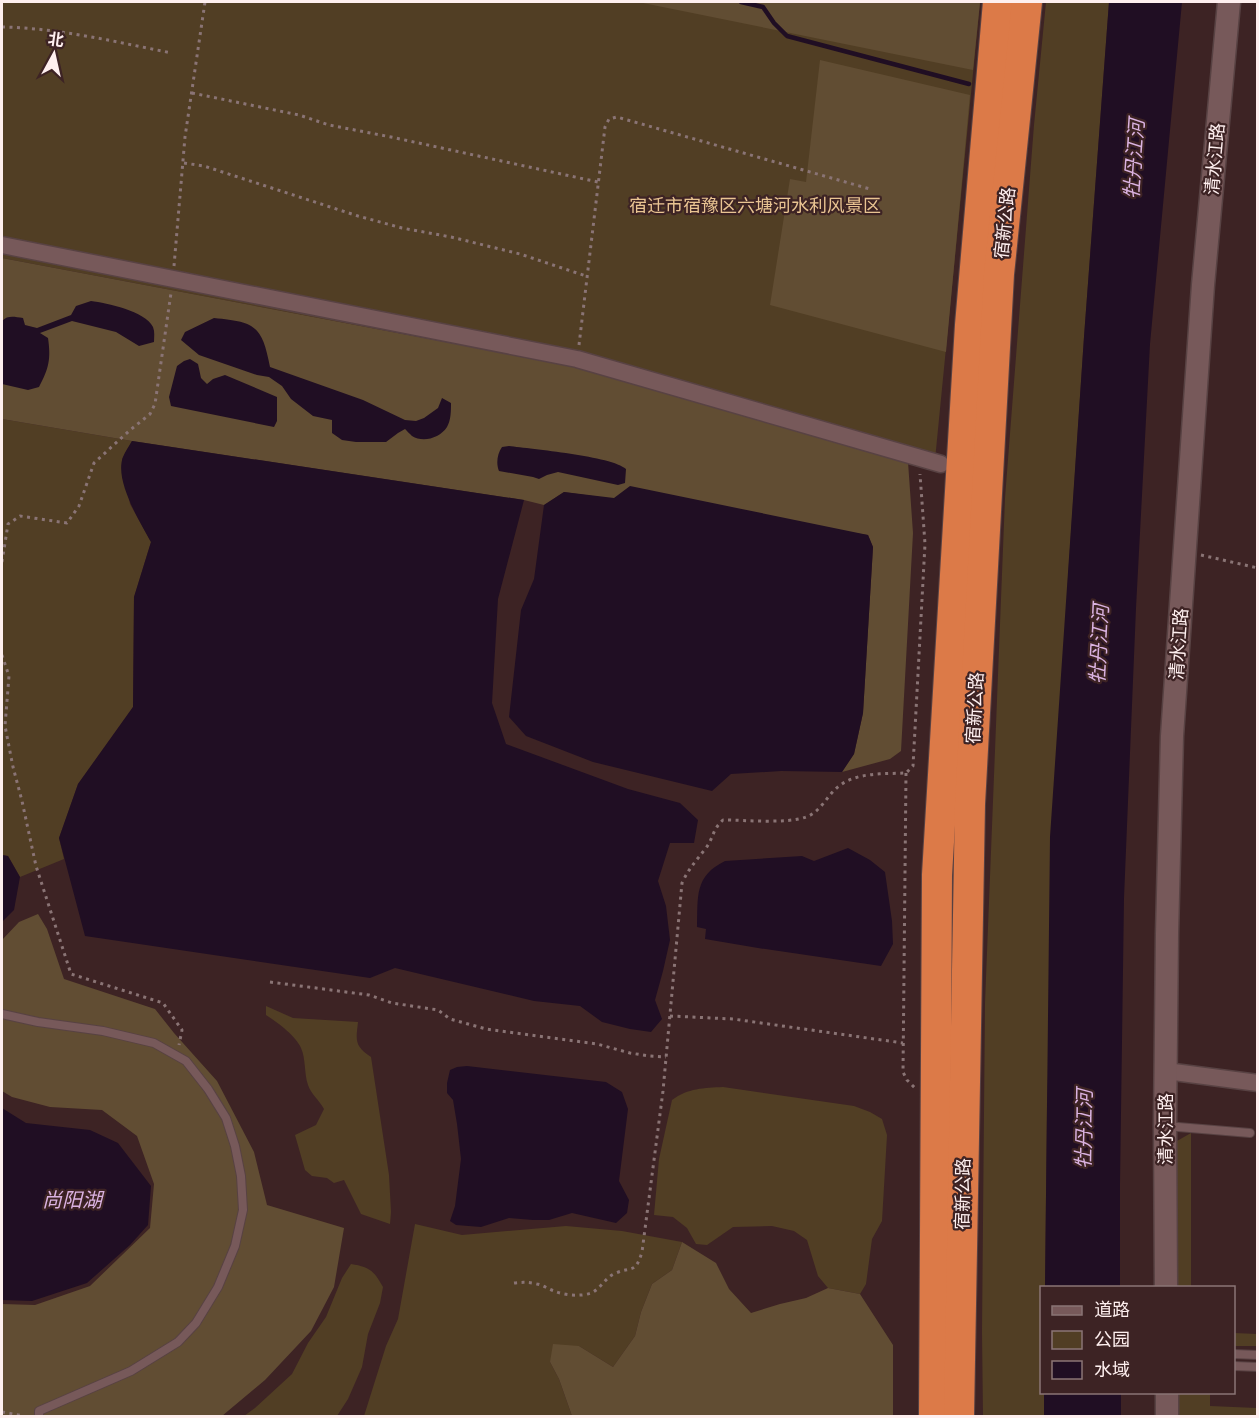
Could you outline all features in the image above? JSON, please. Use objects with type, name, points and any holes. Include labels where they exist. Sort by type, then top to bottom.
[{"type":"highway","name":"宿新公路","points":[[934,1416],[938,875],[970,325],[998,2]]},
{"type":"highway","name":"宿新公路","points":[[959,1416],[970,804],[999,274],[1027,2]]},
{"type":"street","name":"清水江路","points":[[1166,1286],[1167,934],[1172,736],[1203,285],[1229,2]]},
{"type":"street","points":[[2,245],[577,359],[941,464]]},
{"type":"street","points":[[1166,1071],[1257,1083]]},
{"type":"street","points":[[1167,1394],[1167,1416]]},
{"type":"lane","points":[[2,1014],[38,1022],[103,1031],[154,1043],[186,1061],[208,1089],[226,1118],[241,1176],[243,1210],[235,1246],[218,1287],[196,1323],[178,1342],[131,1371],[39,1411],[39,1416]]},
{"type":"lane","points":[[1165,1126],[1250,1132]]},
{"type":"lane","points":[[1235,1354],[1257,1355]]},
{"type":"lane","points":[[1235,1366],[1257,1367]]},
{"type":"path","points":[[2,562],[8,524],[20,516],[67,523],[80,506],[94,463],[150,414],[155,404],[173,278],[185,137],[205,2]]},
{"type":"path","points":[[2,27],[50,30],[172,52]]},
{"type":"path","points":[[192,93],[300,115],[329,125],[598,182]]},
{"type":"path","points":[[577,359],[605,127],[609,119],[617,117],[870,189]]},
{"type":"path","points":[[184,163],[214,170],[358,216],[520,254],[586,276]]},
{"type":"path","points":[[514,1283],[528,1282],[539,1284],[556,1292],[583,1295],[592,1293],[609,1276],[633,1269],[639,1263],[667,1057],[682,883],[687,870],[708,846],[715,827],[723,820],[788,820],[807,817],[817,811],[839,786],[856,777],[906,773],[913,766],[925,544],[919,458]]},
{"type":"path","points":[[1185,551],[1257,568]]},
{"type":"path","points":[[2,655],[9,676],[5,726],[13,767],[36,866],[71,974],[163,1004],[182,1030],[177,1056]]},
{"type":"path","points":[[906,773],[903,1072],[907,1080],[924,1094]]},
{"type":"path","points":[[270,982],[369,995],[392,1003],[438,1010],[450,1019],[486,1029],[597,1044],[630,1053],[667,1057]]},
{"type":"path","points":[[670,1016],[733,1019],[903,1043]]},
{"type":"path","points":[[2,1412],[24,1416]]},
{"type":"green space","name":"宿迁市宿豫区六塘河水利风景区","points":[[2,2],[980,2],[934,470],[578,367],[2,258]]},
{"type":"green space","points":[[1046,2],[1109,2],[1068,578],[1047,1103],[1045,1286],[1040,1286],[1040,1394],[1044,1394],[1044,1416],[983,1416],[985,1003],[1005,498],[1034,125]]},
{"type":"green space","points":[[2,419],[132,441],[122,459],[130,504],[151,542],[134,597],[133,707],[78,784],[59,838],[64,859],[20,877],[8,856],[2,855]]},
{"type":"green space","points":[[266,1006],[293,1018],[358,1022],[357,1042],[371,1057],[389,1175],[390,1224],[361,1214],[344,1180],[334,1183],[327,1178],[312,1176],[305,1170],[295,1135],[316,1125],[324,1109],[308,1085],[304,1057],[299,1043],[266,1015]]},
{"type":"green space","points":[[723,1087],[854,1106],[882,1119],[887,1135],[882,1221],[872,1239],[866,1284],[860,1294],[828,1288],[818,1276],[807,1240],[794,1231],[772,1226],[733,1227],[707,1245],[696,1244],[687,1228],[673,1217],[654,1215],[659,1159],[672,1100],[690,1091]]},
{"type":"green space","points":[[1191,1133],[1191,1286],[1174,1286],[1174,1145]]},
{"type":"green space","points":[[415,1224],[462,1235],[566,1226],[622,1231],[682,1242],[672,1270],[652,1284],[635,1336],[613,1367],[579,1346],[550,1362],[559,1379],[572,1416],[364,1416],[386,1346],[398,1319]]},
{"type":"green space","points":[[351,1264],[371,1271],[383,1287],[380,1303],[368,1334],[362,1367],[348,1399],[337,1416],[244,1416],[292,1374],[308,1343],[326,1317],[342,1278]]},
{"type":"green space","points":[[1235,1333],[1257,1334],[1257,1346],[1235,1346]]},
{"type":"green space","points":[[1179,1394],[1210,1394],[1210,1406],[1257,1408],[1257,1416],[1177,1416]]},
{"type":"shaded area","points":[[638,2],[980,2],[973,70]]},
{"type":"shaded area","points":[[820,60],[970,95],[946,352],[770,305],[790,179],[806,182]]},
{"type":"shaded area","points":[[2,258],[578,367],[908,462],[913,533],[901,751],[890,759],[842,772],[854,754],[863,713],[873,547],[868,535],[564,492],[544,505],[524,500],[132,441],[2,419]]},
{"type":"shaded area","points":[[38,914],[47,929],[64,979],[155,1009],[217,1081],[254,1152],[267,1205],[344,1228],[334,1287],[311,1331],[265,1380],[222,1416],[2,1416],[2,1304],[35,1305],[90,1286],[150,1228],[154,1184],[137,1136],[102,1110],[50,1107],[12,1097],[2,1091],[2,940],[19,922]]},
{"type":"shaded area","points":[[682,1242],[716,1263],[729,1289],[751,1313],[806,1298],[828,1288],[860,1294],[893,1345],[893,1416],[572,1416],[559,1379],[550,1362],[553,1344],[579,1346],[613,1367],[635,1336],[652,1284],[672,1270]]},
{"type":"water","name":"牡丹江河","points":[[1109,2],[1182,2],[1150,344],[1136,608],[1124,898],[1120,1286],[1045,1286],[1050,837]]},
{"type":"water","points":[[91,301],[116,306],[142,316],[153,327],[154,342],[139,346],[116,332],[72,321],[40,333],[48,338],[49,352],[47,369],[39,387],[28,390],[2,384],[2,321],[4,319],[23,318],[25,325],[37,328],[71,315],[76,306]]},
{"type":"water","points":[[214,318],[248,324],[255,329],[264,343],[270,367],[363,400],[405,420],[416,421],[424,418],[438,408],[442,398],[451,403],[448,424],[440,434],[426,439],[416,438],[405,429],[386,442],[342,440],[332,433],[332,420],[313,416],[291,399],[282,386],[269,377],[199,355],[181,340],[185,332]]},
{"type":"water","points":[[190,359],[198,364],[201,378],[207,384],[225,375],[277,397],[277,421],[274,427],[171,406],[169,397],[177,366]]},
{"type":"water","points":[[132,441],[524,500],[498,599],[492,703],[506,744],[628,789],[680,803],[698,820],[694,843],[670,843],[658,881],[666,906],[670,940],[655,1000],[662,1019],[651,1032],[602,1022],[580,1006],[534,1001],[395,968],[370,978],[85,936],[59,838],[78,784],[133,707],[134,597],[151,542],[130,501],[122,477],[123,457]]},
{"type":"water","points":[[502,447],[589,457],[618,464],[626,469],[625,483],[618,485],[558,472],[539,479],[499,471],[497,462],[499,453]]},
{"type":"water","points":[[630,486],[868,535],[873,547],[863,713],[854,754],[842,772],[781,771],[731,774],[712,791],[593,762],[526,736],[509,717],[521,610],[534,579],[544,505],[564,492],[614,498]]},
{"type":"water","points":[[848,848],[870,860],[885,872],[893,944],[881,966],[705,939],[706,929],[697,927],[700,888],[708,873],[725,861],[802,856],[814,861]]},
{"type":"water","points":[[2,855],[8,856],[20,877],[14,910],[2,922]]},
{"type":"water","points":[[467,1066],[606,1082],[622,1092],[628,1109],[619,1181],[629,1200],[627,1213],[616,1223],[572,1213],[549,1220],[509,1218],[481,1227],[456,1225],[450,1221],[455,1206],[461,1159],[453,1100],[447,1093],[447,1083],[450,1070]]},
{"type":"water","name":"尚阳湖","points":[[2,1108],[26,1123],[90,1130],[118,1143],[151,1186],[148,1225],[130,1245],[87,1283],[32,1301],[2,1300]]},
{"type":"water","points":[[1044,1394],[1121,1394],[1121,1416],[1044,1416]]},
{"type":"waterway","points":[[741,2],[763,7],[787,36],[969,84]]}]
